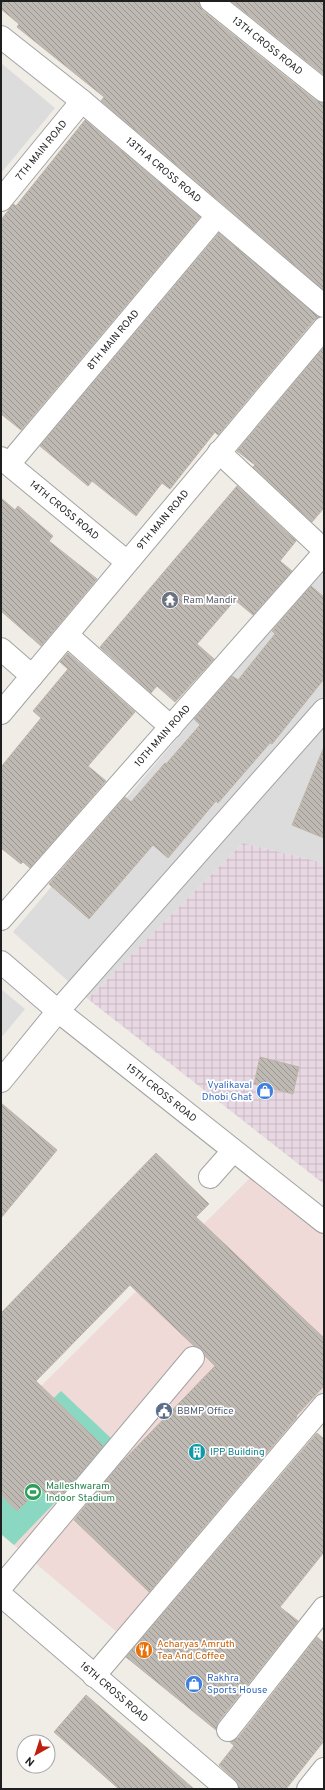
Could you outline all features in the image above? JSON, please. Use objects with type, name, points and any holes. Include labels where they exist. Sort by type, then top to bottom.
[{"type":"street","name":"13TH CROSS ROAD","points":[[211,1],[324,91]]},
{"type":"street","name":"13TH A CROSS ROAD","points":[[1,37],[82,102],[324,306]]},
{"type":"street","name":"7TH MAIN ROAD","points":[[1,200],[82,102]]},
{"type":"street","name":"8TH MAIN ROAD","points":[[5,461],[217,216]]},
{"type":"street","name":"9TH MAIN ROAD","points":[[1,713],[324,328]]},
{"type":"street","points":[[219,452],[324,551]]},
{"type":"street","name":"14TH CROSS ROAD","points":[[5,461],[127,562]]},
{"type":"street","name":"10TH MAIN ROAD","points":[[1,919],[324,551]]},
{"type":"street","points":[[67,635],[171,727]]},
{"type":"street","points":[[1,649],[32,676]]},
{"type":"street","points":[[1,1081],[58,1011],[324,710]]},
{"type":"street","name":"15TH CROSS ROAD","points":[[1,962],[58,1011],[324,1222]]},
{"type":"street","points":[[210,1176],[233,1150]]},
{"type":"street","points":[[1,1587],[193,1358]]},
{"type":"street","points":[[94,1676],[324,1405]]},
{"type":"street","name":"16TH CROSS ROAD","points":[[1,1595],[226,1789]]},
{"type":"street","points":[[228,1730],[324,1608]]},
{"type":"street","points":[[308,1789],[324,1769]]},
{"type":"shaded area","points":[[1,63],[55,108],[1,173]]},
{"type":"shaded area","points":[[324,565],[324,863],[243,843],[88,999],[13,932]]},
{"type":"shaded area","name":"Vyalikaval Dhobi Ghat","points":[[243,843],[324,863],[324,1184],[88,999]]},
{"type":"shaded area","points":[[1,989],[25,1009],[1,1038]]},
{"type":"shaded area","name":"BBMP Office","points":[[252,1176],[324,1233],[324,1396],[124,1638],[1,1534],[1,1426]]},
{"type":"green space","name":"Malleshwaram Indoor Stadium","points":[[61,1391],[114,1441],[14,1545],[1,1534],[1,1450]]},
{"type":"building","points":[[1,1],[199,1],[203,11],[316,101],[324,103],[324,290],[101,101],[104,97],[17,27],[19,24],[1,9]]},
{"type":"building","points":[[231,1],[324,1],[324,75]]},
{"type":"building","points":[[85,120],[200,217],[21,430],[1,414],[1,220],[13,204],[16,206]]},
{"type":"building","points":[[219,233],[319,317],[314,320],[218,435],[215,432],[170,489],[162,483],[136,516],[92,481],[88,486],[40,446]]},
{"type":"building","points":[[324,347],[324,508],[312,522],[253,467],[255,465],[237,451]]},
{"type":"building","points":[[237,486],[296,541],[280,561],[292,571],[253,615],[235,600],[197,644],[214,659],[175,702],[157,686],[151,693],[100,647]]},
{"type":"building","points":[[1,498],[15,510],[18,506],[53,536],[49,541],[97,579],[41,646],[1,611]]},
{"type":"building","points":[[311,586],[324,597],[324,679],[272,744],[270,743],[218,803],[216,801],[168,858],[153,845],[89,919],[49,884],[125,797],[131,802],[165,763],[166,764],[200,725],[194,719],[232,676],[238,680],[275,634],[272,631]]},
{"type":"building","points":[[68,653],[135,712],[88,766],[106,781],[30,868],[23,862],[21,864],[1,848],[1,767],[41,718],[33,711],[68,669],[60,662]]},
{"type":"building","points":[[323,749],[324,750],[324,838],[292,825]]},
{"type":"building","points":[[260,1057],[299,1067],[293,1094],[254,1084]]},
{"type":"building","points":[[1,1103],[57,1150],[1,1218]]},
{"type":"building","points":[[156,1153],[209,1204],[196,1217],[324,1338],[324,1386],[296,1416],[297,1417],[149,1592],[74,1520],[120,1464],[215,1366],[205,1356],[201,1349],[194,1346],[130,1285],[36,1381],[103,1446],[55,1503],[40,1488],[17,1511],[1,1495],[1,1313]]},
{"type":"building","points":[[317,1433],[324,1439],[324,1552],[280,1607],[298,1621],[218,1722],[216,1730],[126,1657]]},
{"type":"building","points":[[317,1637],[324,1643],[324,1741],[286,1789],[239,1789],[235,1780],[219,1765],[234,1746],[230,1742],[238,1738]]},
{"type":"building","points":[[86,1695],[194,1789],[119,1789],[54,1732]]},
{"type":"place","name":"Ram Mandir","points":[[170,600]]},
{"type":"place","name":"Vyalikaval Dhobi Ghat","points":[[265,1091]]},
{"type":"place","name":"BBMP Office","points":[[164,1411]]},
{"type":"place","name":"IPP Building","points":[[197,1452]]},
{"type":"place","name":"Malleshwaram Indoor Stadium","points":[[33,1492]]},
{"type":"place","name":"Acharyas Amruth Tea And Coffee","points":[[144,1650]]},
{"type":"place","name":"Rakhra Sports House","points":[[194,1684]]}]
